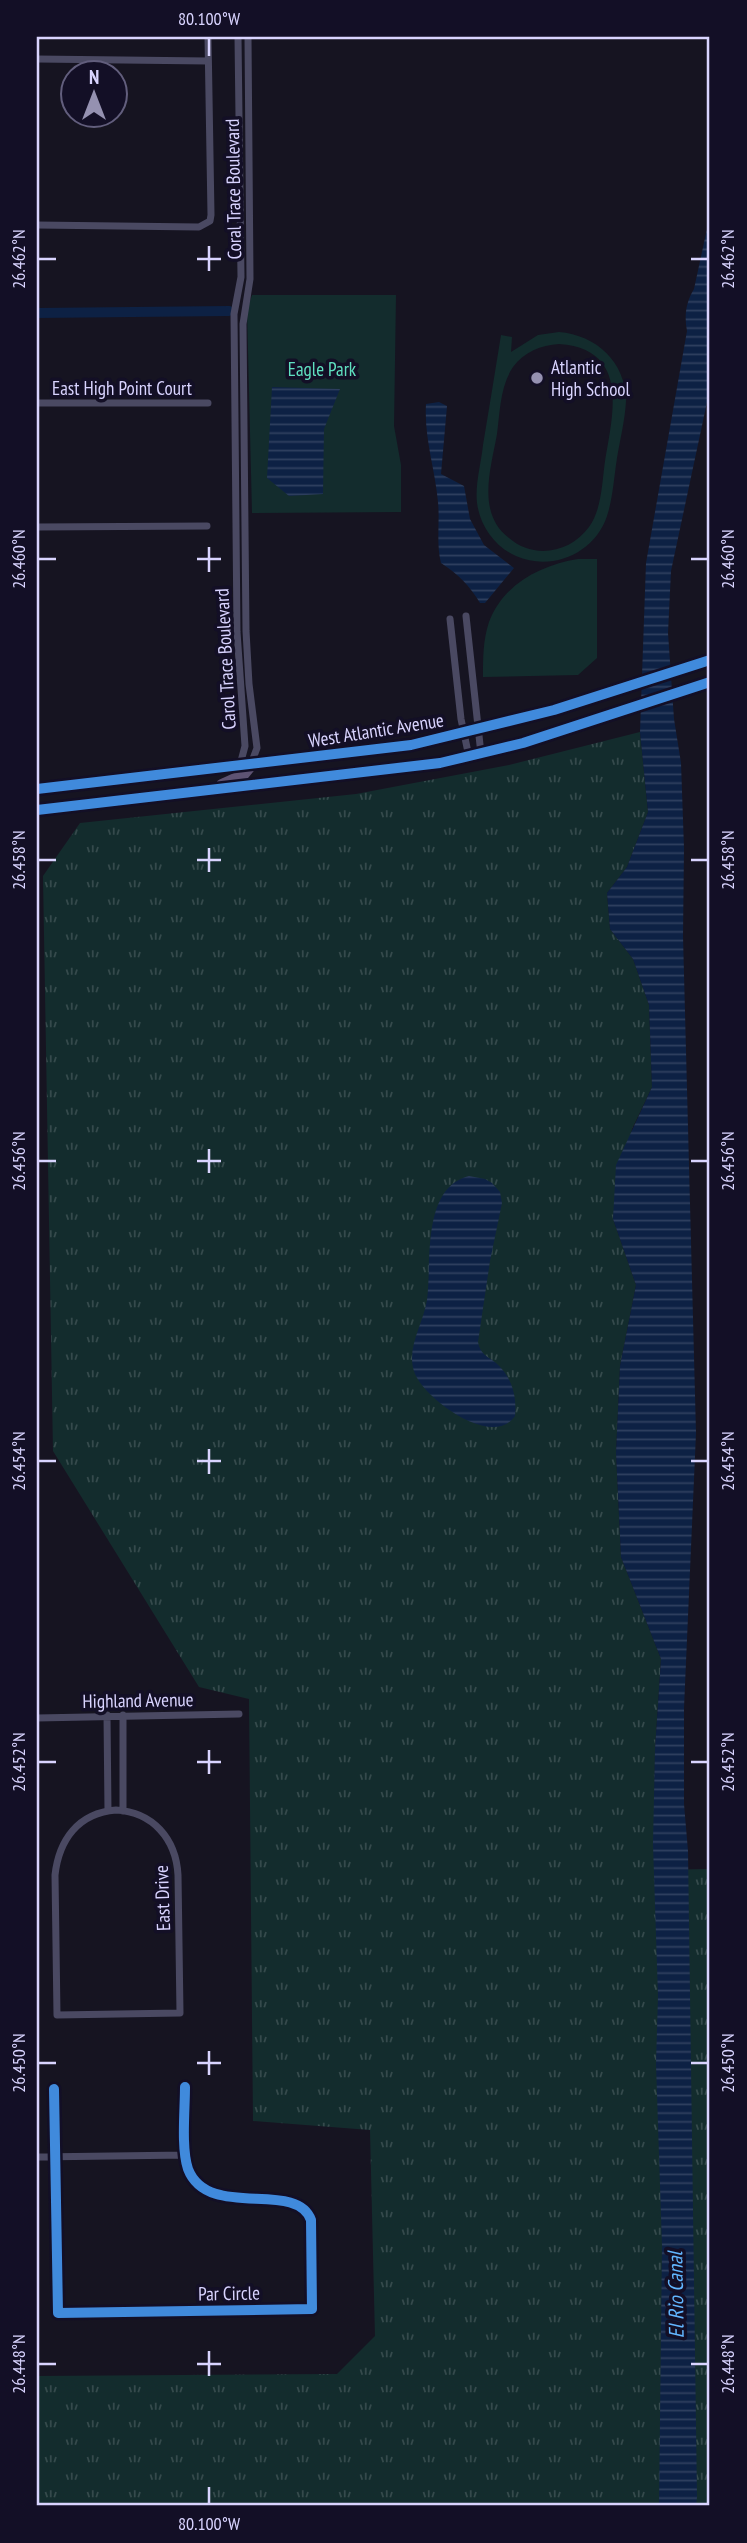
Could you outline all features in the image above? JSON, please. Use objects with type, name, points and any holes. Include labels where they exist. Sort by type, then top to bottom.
[{"type":"main road","name":"West Atlantic Avenue","points":[[37,789],[411,745],[554,710],[710,660]]},
{"type":"main road","name":"West Atlantic Avenue","points":[[37,810],[440,763],[523,743],[710,682]]},
{"type":"main road","points":[[212,790],[242,776],[245,765]]},
{"type":"street","points":[[37,225],[205,225],[211,215],[208,37]]},
{"type":"street","name":"Coral Trace Boulevard","points":[[235,466],[233,314],[241,277],[238,37]]},
{"type":"street","name":"Coral Trace Boulevard","points":[[246,466],[243,313],[250,279],[248,37]]},
{"type":"street","points":[[37,59],[208,61]]},
{"type":"street","name":"East High Point Court","points":[[37,403],[208,403]]},
{"type":"street","name":"Carol Trace Boulevard","points":[[235,466],[237,632],[245,765]]},
{"type":"street","name":"Carol Trace Boulevard","points":[[245,765],[257,748],[246,631],[246,466]]},
{"type":"street","points":[[37,527],[207,527]]},
{"type":"street","points":[[466,616],[470,732],[475,756]]},
{"type":"street","points":[[450,619],[475,756]]},
{"type":"street","name":"Highland Avenue","points":[[37,1718],[239,1714]]},
{"type":"street","points":[[107,1715],[116,1811]]},
{"type":"street","points":[[116,1811],[122,1715]]},
{"type":"street","name":"East Drive","points":[[116,1811],[144,1817],[158,1826],[175,1852],[178,1875],[180,2013],[57,2015],[57,1859],[64,1840],[77,1825],[88,1818],[116,1811]]},
{"type":"street","points":[[37,2157],[186,2155],[185,2087]]},
{"type":"street","points":[[54,2089],[55,2157]]},
{"type":"street","name":"Par Circle","points":[[55,2157],[58,2313],[312,2309],[310,2220],[304,2209],[292,2203],[212,2193],[195,2181],[188,2169],[186,2155]]},
{"type":"green space","name":"Eagle Park","points":[[252,295],[396,295],[394,426],[401,465],[401,512],[252,513],[247,310]]},
{"type":"green space","points":[[559,332],[573,334],[596,345],[615,363],[621,374],[626,401],[611,502],[601,529],[593,540],[570,556],[544,562],[516,556],[501,547],[485,528],[477,503],[478,474],[501,335],[512,337],[511,352],[538,335]],"holes":[[[559,344],[582,348],[597,358],[607,371],[612,386],[611,423],[599,504],[589,527],[574,541],[550,551],[529,549],[513,541],[499,528],[489,503],[489,475],[503,391],[513,367],[533,350]]]},
{"type":"green space","points":[[578,559],[597,559],[597,658],[578,675],[483,677],[487,629],[495,609],[504,597],[525,578],[550,566]]},
{"type":"green space","points":[[640,732],[648,812],[627,867],[607,893],[610,929],[633,959],[649,1005],[652,1087],[632,1129],[613,1219],[636,1285],[620,1366],[616,1453],[621,1557],[661,1659],[655,1749],[654,1870],[710,1869],[710,2506],[37,2506],[37,2376],[337,2374],[375,2336],[370,2130],[253,2121],[249,1699],[199,1687],[53,1451],[43,876],[80,823],[356,794],[509,765]]},
{"type":"water","name":"El Rio Canal","points":[[710,215],[710,388],[671,571],[668,633],[674,719],[681,763],[684,848],[683,936],[696,1433],[684,1708],[684,1804],[688,1851],[697,2497],[696,2506],[659,2506],[662,2246],[653,1844],[655,1749],[661,1659],[621,1557],[616,1453],[620,1366],[636,1285],[613,1219],[616,1165],[652,1087],[649,1005],[633,959],[610,929],[607,893],[627,867],[648,812],[640,732],[646,563],[687,331],[686,309],[694,289]]},
{"type":"water","points":[[272,387],[340,389],[324,429],[323,494],[289,496],[267,478]]},
{"type":"water","points":[[439,402],[447,406],[441,474],[464,486],[470,519],[484,545],[514,568],[485,603],[480,603],[463,581],[441,563],[438,502],[426,417],[426,404]]},
{"type":"water","points":[[469,1176],[492,1183],[500,1192],[502,1203],[478,1342],[482,1352],[501,1368],[510,1381],[514,1394],[515,1416],[505,1425],[492,1427],[477,1424],[446,1407],[422,1385],[412,1365],[413,1346],[427,1300],[430,1248],[436,1211],[443,1195],[454,1183]]},
{"type":"waterway","points":[[37,313],[229,311]]},
{"type":"cycle path","points":[[37,789],[411,745],[554,710],[710,660]]},
{"type":"cycle path","points":[[37,810],[440,763],[523,743],[710,682]]},
{"type":"cycle path","points":[[54,2089],[58,2313],[312,2309],[311,2220],[302,2208],[288,2202],[232,2197],[214,2193],[198,2184],[188,2169],[186,2160],[185,2087]]},
{"type":"place","name":"Atlantic High School","points":[[537,378]]}]
